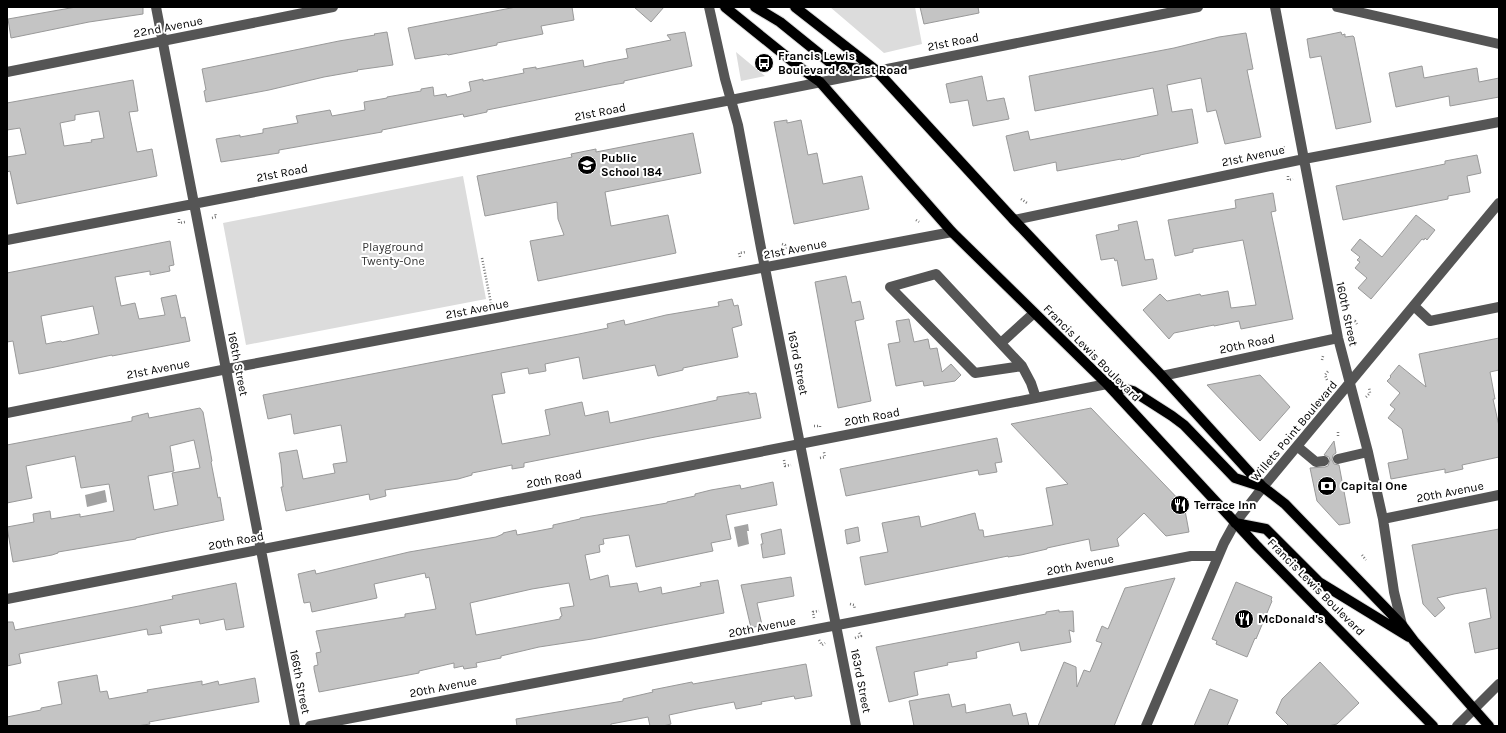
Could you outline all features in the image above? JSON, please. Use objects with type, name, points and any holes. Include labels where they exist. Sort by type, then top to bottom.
[{"type":"main road","name":"Francis Lewis Boulevard","points":[[725,7],[820,82],[952,232],[1107,384],[1235,522],[1433,726]]},
{"type":"main road","points":[[755,7],[780,22],[837,66],[877,71]]},
{"type":"main road","points":[[795,7],[877,71],[1014,220],[1162,376],[1263,487],[1285,504],[1402,625],[1414,641],[1489,726]]},
{"type":"main road","points":[[1107,384],[1133,391],[1172,416],[1235,478],[1263,487]]},
{"type":"main road","points":[[1235,522],[1266,529],[1319,582],[1414,641]]},
{"type":"street","name":"166th Street","points":[[156,7],[296,726]]},
{"type":"street","name":"22nd Avenue","points":[[7,72],[333,7]]},
{"type":"street","name":"163rd Street","points":[[709,7],[725,79],[738,125],[856,726]]},
{"type":"street","name":"21st Road","points":[[7,240],[731,100],[1172,10],[1198,7]]},
{"type":"street","name":"160th Street","points":[[1275,7],[1338,338],[1368,452],[1383,519],[1394,592],[1402,625]]},
{"type":"street","points":[[1337,7],[1499,44]]},
{"type":"street","name":"21st Avenue","points":[[1014,220],[1304,159],[1499,122]]},
{"type":"street","name":"Willets Point Boulevard","points":[[1146,726],[1218,556],[1235,522],[1499,204]]},
{"type":"street","name":"21st Avenue","points":[[7,412],[226,369],[952,232]]},
{"type":"street","points":[[1022,366],[975,373],[890,287],[936,274],[1022,366],[1031,383],[1036,398]]},
{"type":"street","points":[[1414,306],[1430,321],[1499,307]]},
{"type":"street","points":[[1001,344],[1034,313]]},
{"type":"street","name":"20th Road","points":[[1162,376],[1338,338]]},
{"type":"street","name":"20th Road","points":[[7,599],[1107,384]]},
{"type":"street","points":[[1298,446],[1316,462],[1324,461]]},
{"type":"street","points":[[1338,459],[1368,452]]},
{"type":"street","name":"20th Avenue","points":[[1383,519],[1499,495]]},
{"type":"street","name":"20th Avenue","points":[[310,726],[1190,556],[1218,556]]},
{"type":"street","points":[[1458,725],[1499,684]]},
{"type":"path","points":[[1288,176],[1288,180],[1293,179]]},
{"type":"path","points":[[1021,199],[1027,203]]},
{"type":"path","points":[[212,218],[216,217],[215,213]]},
{"type":"path","points":[[179,223],[185,222]]},
{"type":"path","points":[[782,244],[785,245],[786,250]]},
{"type":"path","points":[[740,257],[739,253],[746,252]]},
{"type":"path","points":[[482,258],[491,303]]},
{"type":"path","points":[[1352,322],[1356,321],[1357,324]]},
{"type":"path","points":[[1322,360],[1323,356]]},
{"type":"path","points":[[1326,380],[1325,375],[1330,370]]},
{"type":"path","points":[[1366,397],[1370,393],[1369,387]]},
{"type":"path","points":[[1338,430],[1338,436]]},
{"type":"path","points":[[820,458],[825,457],[824,452]]},
{"type":"path","points":[[784,460],[785,466],[790,465]]},
{"type":"path","points":[[1362,555],[1366,560]]},
{"type":"path","points":[[850,604],[854,605],[855,609]]},
{"type":"path","points":[[814,618],[813,612],[820,611]]},
{"type":"path","points":[[855,638],[860,636],[859,632]]},
{"type":"path","points":[[819,640],[822,645],[825,643]]},
{"type":"green space","points":[[830,7],[915,7],[922,44],[884,53]]},
{"type":"green space","points":[[736,52],[765,76],[741,81]]},
{"type":"green space","name":"Playground Twenty-One","points":[[463,176],[486,299],[246,345],[223,223]]},
{"type":"shaded area","points":[[105,490],[107,502],[87,507],[85,495]]},
{"type":"shaded area","points":[[748,524],[749,531],[747,531],[749,544],[738,547],[734,527]]},
{"type":"building","points":[[76,7],[143,7],[143,14],[89,22],[11,38],[8,19]]},
{"type":"building","points":[[516,7],[572,7],[574,20],[541,26],[543,34],[448,55],[415,59],[408,28]]},
{"type":"building","points":[[634,7],[664,7],[651,22]]},
{"type":"building","points":[[920,7],[978,7],[979,13],[924,24]]},
{"type":"building","points":[[387,32],[393,65],[357,70],[358,71],[206,102],[204,91],[206,90],[202,69]]},
{"type":"building","points":[[685,32],[692,66],[624,81],[624,83],[487,110],[487,112],[464,117],[463,114],[382,130],[382,132],[279,150],[279,153],[221,162],[216,139],[263,133],[263,129],[298,123],[296,116],[330,110],[332,116],[365,110],[364,102],[421,91],[421,89],[433,87],[434,96],[446,94],[447,97],[471,91],[469,82],[483,79],[483,81],[524,73],[523,69],[536,67],[536,69],[583,60],[584,67],[628,58],[626,49],[671,40],[667,35]]},
{"type":"building","points":[[1341,32],[1342,35],[1345,34],[1345,37],[1354,37],[1371,122],[1336,129],[1321,56],[1310,58],[1307,39]]},
{"type":"building","points":[[1246,33],[1253,69],[1247,70],[1261,137],[1225,144],[1216,110],[1207,112],[1201,78],[1167,85],[1172,112],[1192,109],[1198,143],[1121,160],[1057,171],[1056,162],[1014,171],[1006,136],[1028,131],[1030,140],[1158,115],[1153,88],[1035,111],[1029,76],[1174,48],[1219,37]]},
{"type":"building","points":[[1422,66],[1424,78],[1477,68],[1479,82],[1499,78],[1499,97],[1450,106],[1449,96],[1396,107],[1389,73]]},
{"type":"building","points":[[982,76],[987,101],[1004,98],[1009,119],[973,126],[968,100],[950,103],[946,84]]},
{"type":"building","points":[[133,80],[138,111],[129,112],[137,152],[152,149],[157,176],[17,204],[10,171],[7,172],[7,157],[26,154],[20,128],[7,130],[7,103]],"holes":[[[99,111],[104,138],[91,140],[92,142],[64,146],[60,123],[75,120],[75,115]]]},
{"type":"building","points":[[787,120],[787,123],[801,120],[808,155],[817,153],[823,184],[862,176],[869,209],[794,224],[774,122]]},
{"type":"building","points":[[693,133],[701,173],[605,192],[611,226],[668,215],[676,253],[538,281],[530,241],[564,235],[558,219],[557,202],[485,216],[477,176],[572,157],[571,154],[596,149],[596,152]]},
{"type":"building","points":[[1477,155],[1481,173],[1467,176],[1470,192],[1448,196],[1448,199],[1343,220],[1336,186],[1445,164],[1445,161]]},
{"type":"building","points":[[1273,193],[1276,211],[1271,212],[1293,319],[1241,329],[1239,321],[1214,325],[1174,333],[1169,339],[1143,310],[1160,294],[1167,301],[1200,294],[1201,296],[1228,291],[1231,308],[1256,305],[1243,240],[1193,249],[1193,252],[1175,256],[1168,220],[1236,208],[1235,200]]},
{"type":"building","points":[[1416,215],[1435,230],[1427,240],[1425,238],[1424,240],[1422,239],[1371,299],[1358,288],[1367,278],[1355,268],[1360,262],[1357,260],[1360,257],[1351,250],[1360,239],[1382,257]]},
{"type":"building","points":[[1137,221],[1145,260],[1153,259],[1157,279],[1122,286],[1117,260],[1115,261],[1114,258],[1101,260],[1096,235],[1119,230],[1118,225]]},
{"type":"building","points":[[170,241],[174,265],[169,266],[170,271],[150,275],[150,271],[115,277],[121,306],[135,303],[139,319],[165,315],[161,298],[176,295],[181,318],[185,317],[190,341],[19,374],[13,341],[7,342],[7,273]],"holes":[[[93,306],[99,334],[46,344],[41,316]]]},
{"type":"building","points":[[846,276],[852,303],[860,301],[864,319],[855,321],[871,401],[838,408],[815,282]]},
{"type":"building","points":[[732,299],[734,306],[738,305],[742,325],[732,328],[738,357],[683,368],[683,370],[658,376],[655,365],[583,379],[579,357],[545,364],[546,371],[529,374],[528,368],[501,373],[505,393],[492,395],[502,444],[550,435],[545,410],[582,402],[585,416],[608,411],[610,423],[717,400],[717,397],[749,392],[749,394],[756,393],[761,418],[524,463],[524,467],[512,469],[512,465],[472,473],[472,475],[458,479],[385,490],[386,496],[370,500],[369,494],[286,511],[281,487],[283,487],[279,453],[297,450],[303,479],[335,473],[333,464],[347,462],[341,425],[294,434],[291,414],[268,419],[263,395],[608,328],[607,324],[624,320],[625,325],[666,315],[719,306],[718,302]]},
{"type":"building","points":[[909,319],[914,342],[928,339],[930,349],[937,348],[942,372],[951,364],[961,375],[955,381],[924,386],[923,381],[896,386],[888,344],[900,342],[896,321]]},
{"type":"building","points":[[1499,338],[1499,370],[1490,372],[1495,399],[1493,399],[1499,426],[1499,457],[1462,465],[1463,469],[1445,473],[1445,469],[1391,479],[1388,463],[1408,459],[1402,429],[1388,418],[1395,409],[1390,405],[1400,393],[1387,381],[1391,377],[1390,376],[1399,365],[1426,387],[1419,354]]},
{"type":"building","points":[[1260,375],[1290,407],[1260,441],[1207,385]]},
{"type":"building","points":[[200,408],[203,412],[218,498],[220,497],[224,520],[136,539],[58,552],[52,555],[13,562],[7,527],[34,522],[33,514],[50,511],[51,519],[80,514],[80,517],[114,511],[109,484],[81,488],[75,456],[26,466],[32,498],[7,503],[7,445],[132,421],[132,417],[148,413],[149,418]],"holes":[[[194,440],[200,468],[172,473],[178,505],[154,510],[148,476],[174,471],[170,446]]]},
{"type":"building","points":[[1091,408],[1184,505],[1189,532],[1166,536],[1144,513],[1117,539],[1119,546],[1091,551],[1089,539],[1021,555],[1008,556],[865,585],[860,557],[888,552],[882,523],[919,516],[921,527],[975,513],[979,530],[983,530],[984,537],[1053,525],[1046,488],[1068,484],[1011,424]]},
{"type":"building","points":[[997,438],[1002,462],[995,463],[997,472],[979,475],[978,470],[846,496],[840,469]]},
{"type":"building","name":"Capital One","points":[[1334,441],[1336,453],[1333,455],[1332,460],[1334,464],[1339,465],[1350,523],[1339,525],[1317,501],[1310,468],[1328,466],[1330,460],[1329,457],[1324,455]]},
{"type":"building","points":[[773,482],[777,505],[726,515],[731,539],[711,543],[713,551],[636,567],[629,535],[603,539],[604,544],[599,545],[600,552],[585,555],[590,580],[608,575],[610,587],[637,583],[639,592],[661,587],[662,594],[701,586],[700,583],[718,580],[724,613],[592,639],[539,647],[501,656],[501,658],[476,663],[477,667],[464,669],[463,666],[454,668],[454,663],[419,671],[419,673],[319,692],[314,666],[318,665],[316,653],[321,652],[316,631],[405,617],[405,614],[436,609],[429,577],[426,578],[425,573],[374,584],[377,598],[312,612],[310,602],[304,603],[298,574],[315,570],[316,574],[409,552],[496,537],[503,533],[516,530],[517,535],[553,528],[553,525],[580,518],[667,503],[695,496],[695,494],[711,490],[740,485],[741,489]],"holes":[[[569,583],[574,606],[560,608],[562,616],[560,619],[476,635],[470,603],[532,589]]]},
{"type":"building","points":[[858,527],[860,541],[847,544],[845,530]]},
{"type":"building","points":[[781,529],[785,554],[763,558],[761,534]]},
{"type":"building","points":[[1499,529],[1499,648],[1475,653],[1469,623],[1491,618],[1486,588],[1437,598],[1445,608],[1435,617],[1423,604],[1412,545]]},
{"type":"building","points":[[791,577],[794,596],[757,603],[762,625],[751,628],[741,585]]},
{"type":"building","points":[[1175,578],[1114,726],[1038,726],[1064,662],[1076,667],[1077,687],[1084,670],[1090,672],[1102,643],[1096,641],[1102,626],[1108,629],[1125,588]]},
{"type":"building","points":[[1236,582],[1272,597],[1272,601],[1247,657],[1216,644],[1217,641],[1212,639]]},
{"type":"building","points":[[236,583],[244,627],[226,630],[224,619],[200,624],[199,619],[160,626],[162,633],[148,635],[147,629],[19,654],[21,663],[7,666],[7,622],[13,622],[15,630],[173,599],[172,596]]},
{"type":"building","points":[[1059,610],[1059,612],[1073,611],[1074,632],[1069,630],[1071,642],[1021,651],[1019,642],[976,652],[977,658],[947,663],[948,665],[914,672],[918,695],[889,702],[876,647],[1046,614],[1046,612]]},
{"type":"building","points":[[1320,662],[1359,703],[1337,724],[1328,726],[1289,726],[1276,713],[1282,699]]},
{"type":"building","points":[[806,664],[812,696],[795,699],[794,696],[761,702],[762,704],[736,709],[734,702],[697,709],[669,715],[671,724],[663,726],[650,726],[648,717],[611,724],[611,726],[517,726],[516,719],[623,701],[623,699],[653,692],[652,690],[692,682],[693,684]]},
{"type":"building","points":[[97,675],[100,692],[107,691],[109,699],[148,692],[147,690],[202,681],[202,685],[218,681],[219,685],[255,678],[259,702],[149,722],[150,724],[137,726],[7,726],[7,717],[62,704],[58,682]]},
{"type":"building","points":[[1210,689],[1238,700],[1227,726],[1194,726]]},
{"type":"building","points":[[949,694],[952,707],[965,704],[966,713],[1010,704],[1013,716],[1026,713],[1029,726],[914,726],[909,701]]},
{"type":"place","name":"Francis Lewis Boulevard & 21st Road","points":[[764,63]]},
{"type":"place","name":"Public School 184","points":[[587,165]]},
{"type":"place","name":"Capital One","points":[[1327,486]]},
{"type":"place","name":"Terrace Inn","points":[[1180,505]]},
{"type":"place","name":"McDonald's","points":[[1244,619]]}]
